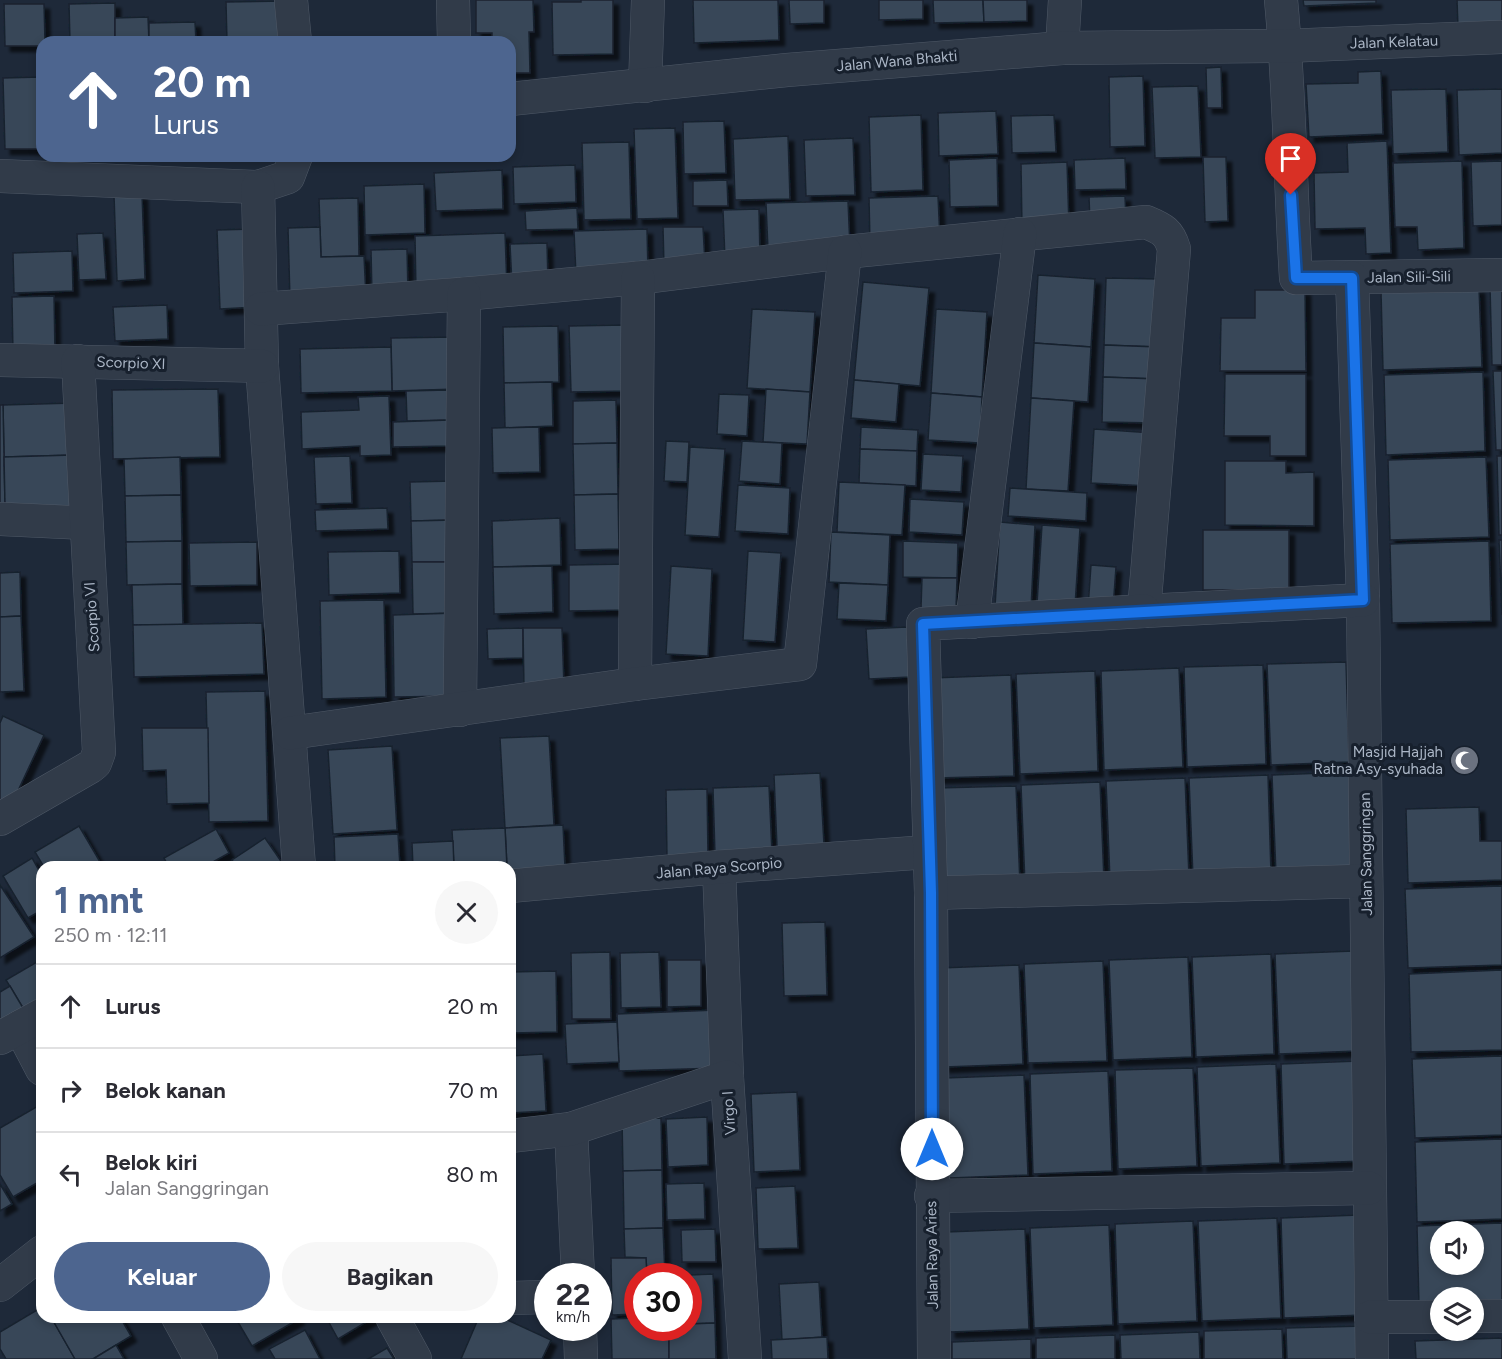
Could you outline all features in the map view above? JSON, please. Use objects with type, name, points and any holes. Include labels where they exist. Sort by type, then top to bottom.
[{"type":"street","points":[[291,0],[294,36]]},
{"type":"street","points":[[453,0],[454,36]]},
{"type":"street","points":[[645,86],[648,0]]},
{"type":"street","points":[[1062,48],[1065,0]]},
{"type":"street","points":[[1281,0],[1286,46]]},
{"type":"street","name":"Jalan Kelatau","points":[[1286,46],[1502,37]]},
{"type":"street","name":"Jalan Wana Bhakti","points":[[516,98],[788,70],[1062,48],[1286,46]]},
{"type":"street","name":"Jalan Sili-Sili","points":[[1286,46],[1296,278],[1502,275]]},
{"type":"street","points":[[0,176],[258,187],[288,177],[294,162]]},
{"type":"street","points":[[258,187],[262,366],[299,861]]},
{"type":"street","points":[[261,309],[638,278],[845,252],[1146,222],[1170,236],[1174,249],[1144,611]]},
{"type":"street","points":[[1020,234],[972,622],[1363,600]]},
{"type":"street","points":[[290,733],[635,684],[800,664],[845,252]]},
{"type":"street","points":[[635,684],[638,278]]},
{"type":"street","name":"Jalan Sanggringan","points":[[1352,278],[1363,600],[1372,1359]]},
{"type":"street","points":[[460,710],[464,294]]},
{"type":"street","name":"Scorpio XI","points":[[0,360],[262,366]]},
{"type":"street","name":"Scorpio VI","points":[[0,819],[90,767],[95,763],[99,752],[78,361]]},
{"type":"street","points":[[0,519],[86,523]]},
{"type":"street","name":"Jalan Raya Aries","points":[[934,1359],[931,1196],[931,893],[923,624],[972,622]]},
{"type":"street","name":"Jalan Raya Scorpio","points":[[516,885],[719,867],[928,852]]},
{"type":"street","name":"Virgo I","points":[[719,867],[727,1077],[745,1359]]},
{"type":"street","points":[[931,893],[1366,881]]},
{"type":"street","points":[[21,1027],[36,1057]]},
{"type":"street","points":[[516,1135],[571,1129],[727,1077]]},
{"type":"street","points":[[571,1129],[577,1263]]},
{"type":"street","points":[[931,1196],[1369,1188]]},
{"type":"street","points":[[0,1285],[36,1257]]},
{"type":"street","points":[[516,1298],[534,1297]]},
{"type":"street","points":[[1484,1317],[1502,1316]]},
{"type":"street","points":[[1371,1317],[1430,1317]]},
{"type":"street","points":[[181,1323],[201,1359]]},
{"type":"street","points":[[395,1323],[415,1359]]},
{"type":"street","points":[[580,1341],[581,1359]]},
{"type":"building","points":[[476,0],[533,0],[534,32],[529,32],[530,73],[516,73],[516,36],[476,33]]},
{"type":"building","points":[[581,0],[613,0],[613,54],[553,55],[552,2],[581,2]]},
{"type":"building","points":[[693,0],[778,0],[779,40],[694,43]]},
{"type":"building","points":[[789,0],[824,0],[824,23],[790,24]]},
{"type":"building","points":[[879,0],[923,0],[923,19],[879,20]]},
{"type":"building","points":[[933,0],[983,0],[984,22],[934,23]]},
{"type":"building","points":[[983,0],[1027,0],[1027,21],[984,22]]},
{"type":"building","points":[[1303,0],[1376,0],[1376,3],[1304,6]]},
{"type":"building","points":[[1457,0],[1502,0],[1502,25],[1458,27]]},
{"type":"building","points":[[286,1],[287,36],[227,36],[226,2]]},
{"type":"building","points":[[115,3],[115,36],[70,36],[69,4]]},
{"type":"building","points":[[4,4],[44,4],[45,36],[36,36],[36,46],[5,46]]},
{"type":"building","points":[[148,17],[149,36],[115,36],[115,18]]},
{"type":"building","points":[[195,22],[196,36],[149,36],[149,23]]},
{"type":"building","points":[[1221,67],[1222,108],[1207,108],[1206,68]]},
{"type":"building","points":[[1381,71],[1383,134],[1309,137],[1306,84],[1358,83],[1358,72]]},
{"type":"building","points":[[1143,76],[1145,146],[1110,147],[1109,77]]},
{"type":"building","points":[[36,77],[36,149],[5,149],[3,78]]},
{"type":"building","points":[[1198,86],[1201,157],[1155,158],[1152,87]]},
{"type":"building","points":[[1446,89],[1448,152],[1393,154],[1391,90]]},
{"type":"building","points":[[1502,89],[1502,153],[1459,155],[1457,90]]},
{"type":"building","points":[[996,111],[998,154],[939,156],[938,113]]},
{"type":"building","points":[[921,115],[923,190],[871,192],[869,117]]},
{"type":"building","points":[[1054,115],[1056,152],[1012,153],[1011,116]]},
{"type":"building","points":[[724,121],[726,173],[684,174],[683,122]]},
{"type":"building","points":[[675,128],[678,218],[637,219],[634,129]]},
{"type":"building","points":[[788,136],[790,199],[735,200],[733,139]]},
{"type":"building","points":[[853,138],[855,195],[806,196],[804,140]]},
{"type":"building","points":[[1387,141],[1391,253],[1366,254],[1365,228],[1315,229],[1314,173],[1348,172],[1347,143]]},
{"type":"building","points":[[629,142],[631,219],[584,220],[582,143]]},
{"type":"building","points":[[1203,157],[1226,157],[1228,221],[1205,222]]},
{"type":"building","points":[[997,158],[998,206],[950,207],[949,160]]},
{"type":"building","points":[[1125,158],[1126,189],[1075,190],[1074,160]]},
{"type":"building","points":[[1462,161],[1464,248],[1418,250],[1417,227],[1395,227],[1393,163]]},
{"type":"building","points":[[1502,161],[1502,225],[1473,226],[1471,162]]},
{"type":"building","points":[[1067,162],[1069,227],[1022,228],[1021,164]]},
{"type":"building","points":[[575,165],[576,202],[514,204],[513,167]]},
{"type":"building","points":[[502,170],[503,209],[436,211],[434,173]]},
{"type":"building","points":[[727,180],[728,206],[693,206],[693,181]]},
{"type":"building","points":[[424,184],[425,233],[365,235],[364,186]]},
{"type":"building","points":[[142,194],[145,279],[117,281],[114,195]]},
{"type":"building","points":[[938,196],[940,240],[870,243],[869,198]]},
{"type":"building","points":[[1125,196],[1126,220],[1090,222],[1089,197]]},
{"type":"building","points":[[358,198],[359,256],[321,257],[319,199]]},
{"type":"building","points":[[848,201],[850,248],[768,250],[766,203]]},
{"type":"building","points":[[577,208],[578,229],[526,230],[525,211]]},
{"type":"building","points":[[759,209],[760,258],[725,259],[723,210]]},
{"type":"building","points":[[320,227],[321,257],[364,256],[366,298],[290,300],[288,228]]},
{"type":"building","points":[[663,227],[703,227],[705,264],[664,266]]},
{"type":"building","points":[[254,229],[256,307],[220,309],[217,230]]},
{"type":"building","points":[[647,229],[648,273],[576,275],[574,231]]},
{"type":"building","points":[[103,233],[106,279],[79,280],[77,234]]},
{"type":"building","points":[[505,233],[507,288],[416,291],[415,236]]},
{"type":"building","points":[[547,243],[548,284],[512,285],[510,244]]},
{"type":"building","points":[[407,249],[408,294],[372,294],[371,250]]},
{"type":"building","points":[[72,251],[73,291],[14,293],[13,253]]},
{"type":"building","points":[[1038,275],[1095,279],[1091,347],[1034,343]]},
{"type":"building","points":[[1106,278],[1160,279],[1158,347],[1104,345]]},
{"type":"building","points":[[863,282],[929,288],[920,386],[854,380]]},
{"type":"building","points":[[1490,286],[1502,286],[1502,365],[1492,365]]},
{"type":"building","points":[[1479,288],[1482,367],[1383,370],[1381,291]]},
{"type":"building","points":[[1255,290],[1305,290],[1306,371],[1220,371],[1221,318],[1255,318]]},
{"type":"building","points":[[54,296],[55,354],[13,354],[12,297]]},
{"type":"building","points":[[167,305],[168,339],[115,341],[113,307]]},
{"type":"building","points":[[752,309],[815,312],[810,392],[747,388]]},
{"type":"building","points":[[936,309],[987,312],[982,397],[931,393]]},
{"type":"building","points":[[627,325],[628,391],[571,392],[569,326]]},
{"type":"building","points":[[558,326],[559,382],[504,383],[503,327]]},
{"type":"building","points":[[457,337],[458,389],[392,391],[391,338]]},
{"type":"building","points":[[1034,343],[1091,347],[1088,402],[1031,398]]},
{"type":"building","points":[[1104,345],[1158,347],[1157,379],[1103,377]]},
{"type":"building","points":[[391,347],[392,391],[301,393],[300,349]]},
{"type":"building","points":[[1493,371],[1502,371],[1502,450],[1496,450]]},
{"type":"building","points":[[1483,372],[1485,451],[1386,455],[1384,375]]},
{"type":"building","points":[[1225,374],[1306,374],[1306,456],[1270,456],[1270,436],[1224,436]]},
{"type":"building","points":[[1103,377],[1157,379],[1156,423],[1102,422]]},
{"type":"building","points":[[854,380],[899,384],[896,422],[851,418]]},
{"type":"building","points":[[552,382],[553,426],[505,428],[504,383]]},
{"type":"building","points":[[218,389],[220,457],[113,459],[112,390]]},
{"type":"building","points":[[766,389],[810,392],[807,444],[763,442]]},
{"type":"building","points":[[449,390],[450,420],[407,421],[406,391]]},
{"type":"building","points":[[931,393],[982,397],[980,443],[928,440]]},
{"type":"building","points":[[719,394],[749,395],[747,436],[717,434]]},
{"type":"building","points":[[389,396],[391,455],[360,456],[360,446],[302,449],[301,412],[359,410],[358,397]]},
{"type":"building","points":[[1031,398],[1074,401],[1068,491],[1026,489]]},
{"type":"building","points":[[616,400],[617,443],[573,444],[573,401]]},
{"type":"building","points":[[74,403],[74,455],[4,457],[3,405]]},
{"type":"building","points":[[0,405],[3,405],[5,504],[0,504]]},
{"type":"building","points":[[450,420],[450,446],[393,447],[393,422]]},
{"type":"building","points":[[539,427],[540,472],[493,473],[492,428]]},
{"type":"building","points":[[861,427],[918,430],[917,451],[860,449]]},
{"type":"building","points":[[1094,429],[1153,433],[1149,486],[1091,483]]},
{"type":"building","points":[[666,441],[689,442],[687,482],[664,481]]},
{"type":"building","points":[[742,441],[782,443],[780,484],[739,481]]},
{"type":"building","points":[[617,443],[618,494],[574,495],[573,444]]},
{"type":"building","points":[[690,447],[725,449],[719,537],[685,535]]},
{"type":"building","points":[[860,449],[917,451],[916,486],[859,483]]},
{"type":"building","points":[[923,454],[963,456],[961,492],[921,490]]},
{"type":"building","points":[[74,455],[76,511],[5,504],[4,457]]},
{"type":"building","points":[[350,456],[352,503],[316,504],[314,457]]},
{"type":"building","points":[[1497,456],[1502,456],[1502,535],[1499,535]]},
{"type":"building","points":[[180,457],[181,495],[125,496],[124,459]]},
{"type":"building","points":[[1486,457],[1489,537],[1390,540],[1388,460]]},
{"type":"building","points":[[1225,461],[1286,461],[1286,473],[1314,472],[1314,526],[1225,525]]},
{"type":"building","points":[[454,481],[455,520],[411,521],[410,482]]},
{"type":"building","points":[[839,482],[905,485],[902,535],[837,532]]},
{"type":"building","points":[[738,485],[790,488],[788,534],[735,531]]},
{"type":"building","points":[[1010,488],[1087,493],[1086,521],[1008,516]]},
{"type":"building","points":[[618,494],[619,549],[575,550],[574,495]]},
{"type":"building","points":[[181,495],[182,541],[126,542],[125,496]]},
{"type":"building","points":[[910,499],[964,502],[962,535],[909,532]]},
{"type":"building","points":[[387,508],[388,529],[316,531],[315,510]]},
{"type":"building","points":[[560,518],[561,565],[493,567],[492,521]]},
{"type":"building","points":[[455,520],[456,562],[412,562],[411,521]]},
{"type":"building","points":[[1000,522],[1035,525],[1031,609],[995,607]]},
{"type":"building","points":[[1042,525],[1080,528],[1075,606],[1037,604]]},
{"type":"building","points":[[1203,530],[1289,530],[1289,590],[1203,590]]},
{"type":"building","points":[[831,532],[890,535],[888,585],[829,582]]},
{"type":"building","points":[[1499,540],[1502,540],[1502,615]]},
{"type":"building","points":[[182,541],[182,584],[127,585],[126,542]]},
{"type":"building","points":[[903,541],[958,543],[957,578],[903,577]]},
{"type":"building","points":[[1489,541],[1491,621],[1392,623],[1390,544]]},
{"type":"building","points":[[257,542],[257,585],[190,586],[189,543]]},
{"type":"building","points":[[399,551],[400,593],[329,595],[328,552]]},
{"type":"building","points":[[748,551],[781,553],[775,642],[743,640]]},
{"type":"building","points":[[412,562],[456,562],[457,613],[413,614]]},
{"type":"building","points":[[630,564],[630,610],[569,611],[569,565]]},
{"type":"building","points":[[1091,565],[1116,567],[1113,609],[1088,608]]},
{"type":"building","points":[[552,566],[553,612],[494,614],[493,567]]},
{"type":"building","points":[[671,566],[712,569],[708,656],[666,654]]},
{"type":"building","points":[[20,572],[21,616],[0,617],[0,573]]},
{"type":"building","points":[[922,578],[957,578],[956,609],[921,608]]},
{"type":"building","points":[[839,583],[888,585],[886,621],[837,619]]},
{"type":"building","points":[[182,584],[183,625],[133,625],[132,585]]},
{"type":"building","points":[[384,600],[386,697],[322,699],[320,601]]},
{"type":"building","points":[[457,613],[458,696],[394,697],[393,615]]},
{"type":"building","points":[[21,616],[24,691],[0,692],[0,617]]},
{"type":"building","points":[[262,623],[264,674],[134,677],[133,625]]},
{"type":"building","points":[[907,627],[910,677],[869,679],[866,629]]},
{"type":"building","points":[[523,628],[523,658],[488,659],[487,629]]},
{"type":"building","points":[[523,628],[562,628],[564,687],[524,688]]},
{"type":"building","points":[[1346,662],[1349,762],[1271,765],[1267,664]]},
{"type":"building","points":[[1263,665],[1266,764],[1187,767],[1184,667]]},
{"type":"building","points":[[1179,668],[1183,767],[1104,770],[1101,671]]},
{"type":"building","points":[[1095,671],[1098,771],[1020,774],[1016,674]]},
{"type":"building","points":[[1011,675],[1014,776],[935,778],[932,678]]},
{"type":"building","points":[[265,691],[268,821],[209,822],[206,692]]},
{"type":"building","points":[[3,716],[44,735],[9,810],[0,805],[0,723]]},
{"type":"building","points":[[142,728],[208,728],[209,803],[167,804],[166,770],[143,771]]},
{"type":"building","points":[[549,736],[554,825],[505,828],[500,738]]},
{"type":"building","points":[[392,746],[397,830],[333,834],[328,750]]},
{"type":"building","points":[[1351,772],[1355,871],[1276,874],[1272,775]]},
{"type":"building","points":[[820,773],[824,845],[777,847],[774,775]]},
{"type":"building","points":[[1268,775],[1271,874],[1193,877],[1189,778]]},
{"type":"building","points":[[1185,778],[1189,877],[1110,880],[1106,781]]},
{"type":"building","points":[[1100,782],[1104,881],[1025,884],[1021,785]]},
{"type":"building","points":[[769,786],[772,854],[715,855],[713,788]]},
{"type":"building","points":[[1016,786],[1020,885],[941,888],[937,788]]},
{"type":"building","points":[[707,789],[708,857],[667,858],[666,790]]},
{"type":"building","points":[[1479,807],[1480,841],[1502,841],[1502,880],[1408,883],[1406,809]]},
{"type":"building","points":[[563,825],[565,868],[516,870],[516,861],[507,861],[505,828]]},
{"type":"building","points":[[79,826],[99,861],[40,861],[35,852]]},
{"type":"building","points":[[505,828],[507,861],[454,861],[452,830]]},
{"type":"building","points":[[216,829],[229,853],[215,861],[166,861],[164,858]]},
{"type":"building","points":[[398,834],[400,861],[335,861],[334,837]]},
{"type":"building","points":[[265,838],[281,861],[233,861]]},
{"type":"building","points":[[453,841],[454,861],[413,861],[412,843]]},
{"type":"building","points":[[32,858],[36,865],[36,913],[28,918],[3,876]]},
{"type":"building","points":[[0,885],[34,937],[0,958]]},
{"type":"building","points":[[1502,886],[1502,965],[1408,968],[1405,889]]},
{"type":"building","points":[[825,922],[827,995],[784,996],[782,923]]},
{"type":"building","points":[[1354,951],[1358,1051],[1279,1054],[1275,954]]},
{"type":"building","points":[[610,952],[611,1019],[572,1019],[571,953]]},
{"type":"building","points":[[659,952],[661,1007],[621,1008],[620,953]]},
{"type":"building","points":[[1271,954],[1274,1054],[1196,1057],[1192,957]]},
{"type":"building","points":[[1188,957],[1192,1057],[1113,1060],[1109,960]]},
{"type":"building","points":[[667,960],[701,960],[701,1006],[667,1007]]},
{"type":"building","points":[[1103,961],[1107,1061],[1028,1063],[1024,964]]},
{"type":"building","points":[[36,962],[36,1000],[23,1008],[6,980]]},
{"type":"building","points":[[1019,965],[1023,1064],[944,1067],[940,968]]},
{"type":"building","points":[[1502,970],[1502,1050],[1411,1052],[1409,974]]},
{"type":"building","points":[[556,971],[557,1032],[516,1033],[516,972]]},
{"type":"building","points":[[10,986],[23,1008],[0,1022],[0,992]]},
{"type":"building","points":[[717,1010],[719,1068],[619,1071],[617,1014]]},
{"type":"building","points":[[617,1022],[619,1062],[567,1064],[565,1024]]},
{"type":"building","points":[[543,1054],[546,1111],[516,1113],[516,1056]]},
{"type":"building","points":[[1502,1056],[1502,1135],[1415,1138],[1412,1059]]},
{"type":"building","points":[[1359,1061],[1363,1161],[1284,1164],[1281,1064]]},
{"type":"building","points":[[1276,1064],[1280,1163],[1201,1166],[1197,1067]]},
{"type":"building","points":[[1193,1068],[1197,1166],[1118,1169],[1115,1070]]},
{"type":"building","points":[[1108,1071],[1112,1171],[1033,1174],[1030,1074]]},
{"type":"building","points":[[1024,1075],[1028,1175],[949,1178],[945,1078]]},
{"type":"building","points":[[797,1092],[800,1170],[754,1172],[751,1094]]},
{"type":"building","points":[[36,1107],[36,1184],[13,1197],[0,1175],[0,1128]]},
{"type":"building","points":[[707,1117],[708,1165],[668,1167],[666,1119]]},
{"type":"building","points":[[661,1118],[662,1170],[623,1171],[622,1119]]},
{"type":"building","points":[[1502,1139],[1502,1219],[1417,1222],[1415,1142]]},
{"type":"building","points":[[662,1170],[663,1228],[624,1229],[623,1171]]},
{"type":"building","points":[[704,1183],[705,1219],[667,1220],[666,1184]]},
{"type":"building","points":[[0,1184],[12,1204],[0,1211]]},
{"type":"building","points":[[795,1186],[798,1248],[758,1249],[756,1188]]},
{"type":"building","points":[[1359,1215],[1363,1315],[1284,1318],[1281,1218]]},
{"type":"building","points":[[1277,1218],[1281,1318],[1202,1321],[1198,1221]]},
{"type":"building","points":[[1193,1221],[1197,1321],[1118,1324],[1115,1224]]},
{"type":"building","points":[[1502,1223],[1502,1303],[1484,1303],[1484,1287],[1430,1287],[1430,1304],[1419,1305],[1417,1226],[1430,1226],[1430,1275],[1484,1275],[1484,1224]]},
{"type":"building","points":[[1109,1225],[1113,1325],[1034,1328],[1030,1228]]},
{"type":"building","points":[[663,1228],[664,1263],[646,1263],[646,1258],[625,1257],[624,1229]]},
{"type":"building","points":[[715,1229],[716,1262],[682,1262],[681,1230]]},
{"type":"building","points":[[1025,1229],[1029,1329],[950,1332],[946,1232]]},
{"type":"building","points":[[611,1258],[646,1258],[646,1263],[624,1263],[624,1315],[612,1315]]},
{"type":"building","points":[[702,1274],[713,1274],[715,1323],[702,1323]]},
{"type":"building","points":[[819,1282],[822,1337],[782,1340],[779,1284]]},
{"type":"building","points":[[36,1311],[36,1323],[54,1323],[75,1359],[6,1359],[0,1349],[0,1332]]},
{"type":"building","points":[[612,1319],[624,1319],[624,1341],[669,1341],[669,1359],[612,1359]]},
{"type":"building","points":[[54,1323],[123,1323],[131,1336],[93,1359],[75,1359]]},
{"type":"building","points":[[239,1323],[292,1323],[252,1346]]},
{"type":"building","points":[[329,1323],[365,1323],[338,1339]]},
{"type":"building","points":[[476,1323],[514,1323],[534,1332],[534,1341],[551,1341],[542,1359],[461,1359]]},
{"type":"building","points":[[702,1323],[715,1323],[716,1359],[669,1359],[669,1341],[702,1341]]},
{"type":"building","points":[[1365,1326],[1366,1359],[1287,1359],[1286,1328]]},
{"type":"building","points":[[1282,1329],[1283,1359],[1204,1359],[1204,1331]]},
{"type":"building","points":[[305,1330],[320,1359],[275,1359],[269,1349]]},
{"type":"building","points":[[1199,1332],[1200,1359],[1121,1359],[1120,1335]]},
{"type":"building","points":[[1115,1335],[1115,1359],[1036,1359],[1036,1338]]},
{"type":"building","points":[[827,1337],[828,1359],[772,1359],[771,1340]]},
{"type":"building","points":[[1502,1338],[1502,1359],[1416,1359],[1415,1341],[1484,1341],[1484,1339]]},
{"type":"building","points":[[1031,1339],[1031,1359],[952,1359],[952,1342]]},
{"type":"building","points":[[116,1345],[124,1359],[93,1359]]},
{"type":"building","points":[[387,1348],[394,1359],[368,1359]]},
{"type":"place","name":"Masjid Hajjah Ratna Asy-syuhada","points":[[1464,761]]},
{"type":"route","points":[[932,1149],[931,893],[923,624],[1363,600],[1352,278],[1296,278],[1291,195]]}]
